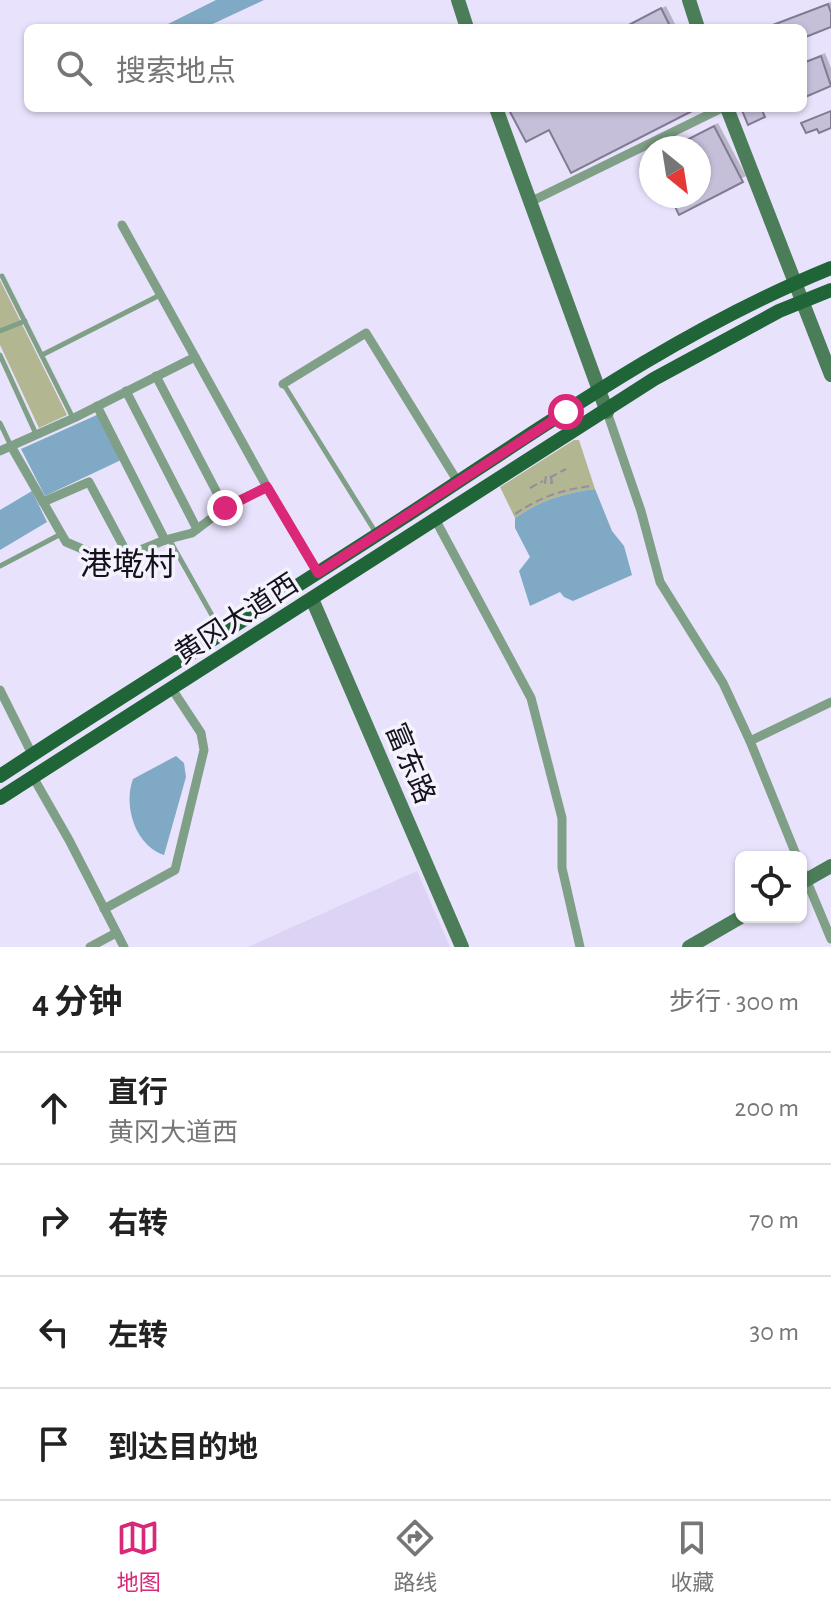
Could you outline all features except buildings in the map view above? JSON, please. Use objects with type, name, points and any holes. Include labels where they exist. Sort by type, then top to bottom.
[{"type":"main road","name":"黄冈大道西","points":[[0,776],[599,391],[773,291],[831,268]]},
{"type":"main road","name":"黄冈大道西","points":[[0,798],[607,412],[654,379],[779,311],[831,290]]},
{"type":"street","points":[[458,0],[466,24]]},
{"type":"street","points":[[689,0],[697,24]]},
{"type":"street","points":[[497,112],[607,412],[641,511],[660,582],[723,683],[795,851]]},
{"type":"street","points":[[530,202],[717,112]]},
{"type":"street","points":[[727,112],[831,375]]},
{"type":"street","points":[[122,225],[318,573]]},
{"type":"street","points":[[283,384],[366,333],[458,482]]},
{"type":"street","points":[[0,451],[74,418],[195,357]]},
{"type":"street","points":[[156,376],[225,508]]},
{"type":"street","points":[[126,391],[197,529]]},
{"type":"street","points":[[97,406],[167,540]]},
{"type":"street","points":[[11,446],[66,542],[101,557],[128,555],[192,533],[225,508],[267,487]]},
{"type":"street","points":[[43,502],[89,482],[128,555]]},
{"type":"street","points":[[435,519],[531,698],[560,804],[562,868],[580,947]]},
{"type":"street","name":"富东路","points":[[312,599],[462,947]]},
{"type":"street","points":[[104,909],[175,870],[204,750],[201,733],[172,689]]},
{"type":"street","points":[[0,690],[32,754]]},
{"type":"street","points":[[750,741],[831,702]]},
{"type":"street","points":[[33,777],[124,947]]},
{"type":"street","points":[[807,875],[831,866]]},
{"type":"street","points":[[807,885],[831,939]]},
{"type":"street","points":[[689,947],[735,920]]},
{"type":"street","points":[[90,947],[116,933]]},
{"type":"lane","points":[[2,276],[74,418]]},
{"type":"lane","points":[[42,355],[160,294]]},
{"type":"lane","points":[[0,331],[25,321]]},
{"type":"lane","points":[[1,358],[36,435]]},
{"type":"lane","points":[[283,384],[377,535]]},
{"type":"lane","points":[[0,423],[11,446]]},
{"type":"lane","points":[[0,566],[62,534]]},
{"type":"lane","points":[[167,540],[222,634]]},
{"type":"path","points":[[530,488],[546,476],[551,477],[566,469]]},
{"type":"path","points":[[551,477],[556,492]]},
{"type":"path","points":[[544,480],[546,484],[551,484]]},
{"type":"path","points":[[515,514],[556,492],[592,486]]},
{"type":"shaded area","points":[[417,871],[450,947],[248,947]]},
{"type":"green space","points":[[0,280],[67,415],[39,428],[0,345]]},
{"type":"green space","points":[[574,440],[579,440],[595,489],[553,498],[515,518],[500,487]]},
{"type":"water","points":[[216,0],[264,0],[213,24],[168,24]]},
{"type":"water","points":[[99,414],[121,460],[45,496],[21,449]]},
{"type":"water","points":[[595,489],[612,531],[624,546],[632,575],[573,601],[560,592],[530,606],[519,571],[530,557],[515,528],[515,518],[553,498]]},
{"type":"water","points":[[32,491],[47,522],[0,550],[0,510]]},
{"type":"water","points":[[176,756],[184,763],[186,777],[164,855],[154,850],[139,834],[131,812],[130,789],[133,779]]},
{"type":"district","name":"港墘村","points":[[128,564]]},
{"type":"route","points":[[225,508],[267,487],[318,573],[566,412]]}]
